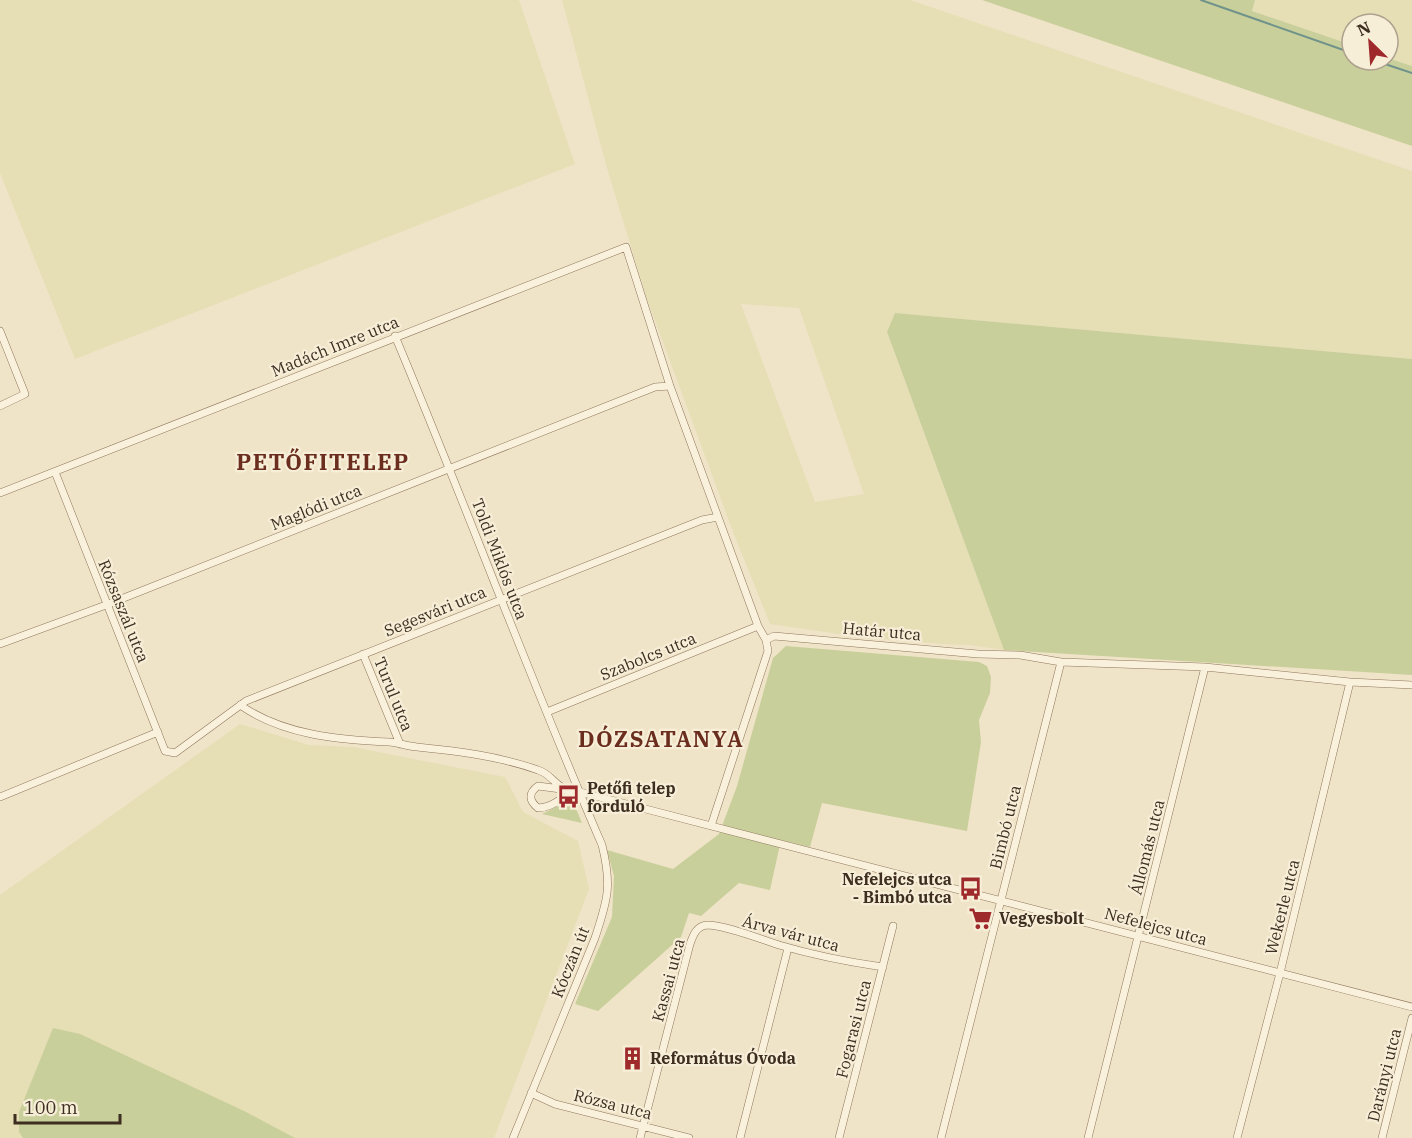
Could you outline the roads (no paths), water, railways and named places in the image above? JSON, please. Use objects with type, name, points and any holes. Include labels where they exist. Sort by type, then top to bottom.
[{"type":"street","name":"Madách Imre utca","points":[[0,493],[626,247],[670,386]]},
{"type":"street","points":[[0,331],[24,394],[0,406]]},
{"type":"street","name":"Toldi Miklós utca","points":[[395,336],[577,792]]},
{"type":"street","name":"Maglódi utca","points":[[0,644],[106,605],[655,387],[670,386]]},
{"type":"street","points":[[670,386],[758,626],[766,640],[768,651],[711,826]]},
{"type":"street","name":"Rózsaszál utca","points":[[55,471],[165,751],[174,753]]},
{"type":"street","name":"Segesvári utca","points":[[174,753],[246,701],[702,520],[718,517]]},
{"type":"street","name":"Szabolcs utca","points":[[547,712],[758,626]]},
{"type":"street","name":"Határ utca","points":[[766,640],[774,636],[848,641],[1020,656],[1061,662],[1205,667],[1350,682],[1412,685]]},
{"type":"street","name":"Turul utca","points":[[363,654],[400,744]]},
{"type":"street","name":"Bimbó utca","points":[[941,1138],[1061,662]]},
{"type":"street","name":"Állomás utca","points":[[1088,1138],[1205,667]]},
{"type":"street","name":"Wekerle utca","points":[[1238,1138],[1350,682]]},
{"type":"street","points":[[240,705],[252,713],[293,731],[350,740],[438,748],[511,762],[540,770],[566,789]]},
{"type":"street","points":[[0,796],[158,732]]},
{"type":"street","name":"Nefelejcs utca","points":[[577,792],[566,794],[550,807],[544,808],[538,808],[533,804],[531,798],[531,794],[538,786],[566,789],[1412,1007]]},
{"type":"street","name":"Kóczán út","points":[[513,1138],[604,911],[609,876],[602,845],[577,792]]},
{"type":"street","name":"Árva vár utca","points":[[694,932],[707,925],[789,948],[883,967]]},
{"type":"street","name":"Fogarasi utca","points":[[839,1138],[894,926]]},
{"type":"street","name":"Kassai utca","points":[[640,1138],[694,932]]},
{"type":"street","points":[[740,1138],[789,948]]},
{"type":"street","name":"Darányi utca","points":[[1382,1138],[1412,1018]]},
{"type":"street","name":"Rózsa utca","points":[[531,1093],[555,1104],[689,1138]]},
{"type":"waterway","points":[[1201,0],[1340,49]]},
{"type":"waterway","points":[[1400,69],[1412,73]]},
{"type":"place","name":"Petőfi telep forduló","points":[[569,797]]},
{"type":"place","name":"Nefelejcs utca - Bimbó utca","points":[[970,888]]},
{"type":"place","name":"Vegyesbolt","points":[[981,918]]},
{"type":"place","name":"Református Óvoda","points":[[632,1058]]},
{"type":"district","name":"PETŐFITELEP","points":[[323,462]]},
{"type":"district","name":"DÓZSATANYA","points":[[661,739]]}]
